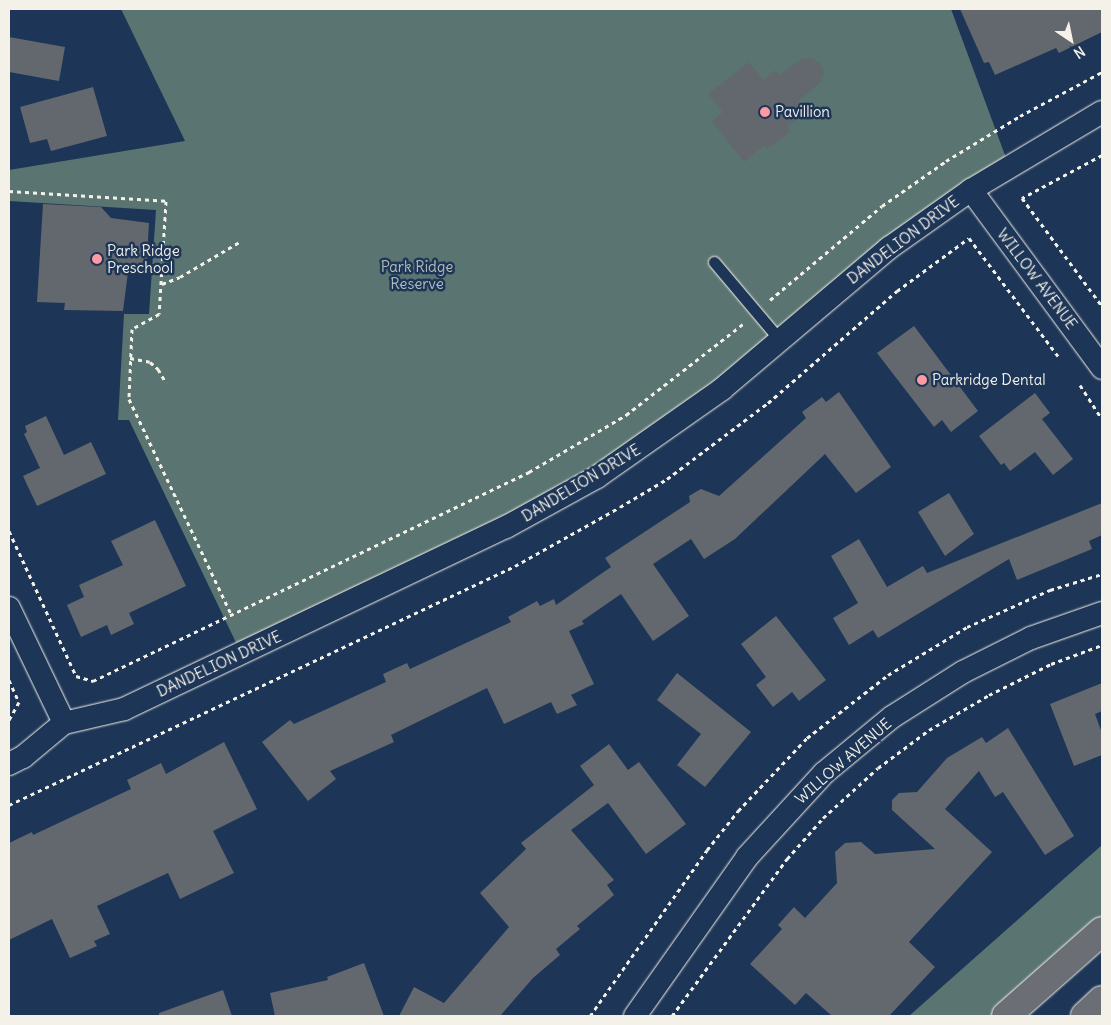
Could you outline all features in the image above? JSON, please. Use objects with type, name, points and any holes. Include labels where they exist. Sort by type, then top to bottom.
[{"type":"main road","points":[[1006,1016],[1102,931]]},
{"type":"main road","points":[[1084,1016],[1102,1000]]},
{"type":"street","name":"DANDELION DRIVE","points":[[9,764],[24,757],[64,723],[124,709],[558,500],[679,422],[780,340],[854,275],[971,190],[1102,112]]},
{"type":"street","name":"WILLOW AVENUE","points":[[971,190],[1102,368]]},
{"type":"street","points":[[9,608],[64,723]]},
{"type":"street","name":"WILLOW AVENUE","points":[[634,1016],[747,856],[784,814],[831,768],[892,717],[963,672],[1031,638],[1102,613]]},
{"type":"lane","points":[[714,262],[780,340]]},
{"type":"path","points":[[9,531],[76,676],[93,681],[481,497],[555,457],[626,414],[757,312],[851,231],[946,161],[1020,116],[1102,72]]},
{"type":"path","points":[[1102,155],[1022,198],[1102,306]]},
{"type":"path","points":[[9,191],[166,201],[159,314],[132,329],[130,358],[131,404],[232,616]]},
{"type":"path","points":[[969,238],[1064,364]]},
{"type":"path","points":[[162,284],[180,277],[240,241]]},
{"type":"path","points":[[130,358],[150,362],[158,368],[166,383]]},
{"type":"path","points":[[1075,378],[1102,419]]},
{"type":"path","points":[[672,1016],[787,859],[823,818],[878,768],[929,730],[989,695],[1051,664],[1102,645]]},
{"type":"path","points":[[9,680],[19,702],[9,720]]},
{"type":"green space","name":"Park Ridge Reserve","points":[[121,9],[951,9],[1009,166],[634,453],[241,653],[129,420],[118,420],[124,314],[149,314],[156,210],[9,201],[9,170],[185,141]]},
{"type":"green space","points":[[1102,845],[1102,931],[1006,1016],[909,1016]]},
{"type":"building","points":[[960,9],[1102,9],[1102,32],[1059,53],[1056,48],[995,75],[989,62],[984,63]]},
{"type":"building","points":[[9,37],[65,47],[59,81],[9,72]]},
{"type":"building","name":"Pavillion","points":[[812,58],[821,64],[824,74],[820,83],[799,100],[808,111],[787,127],[791,131],[767,149],[764,145],[744,162],[712,121],[723,112],[708,94],[749,62],[764,80],[776,70],[779,75],[802,59]]},
{"type":"building","points":[[93,87],[107,136],[51,151],[47,139],[30,143],[20,107]]},
{"type":"building","name":"Park Ridge Preschool","points":[[43,204],[101,207],[111,218],[149,223],[146,274],[128,272],[123,311],[64,310],[65,303],[37,302]]},
{"type":"building","name":"Parkridge Dental","points":[[914,326],[978,411],[951,432],[942,420],[934,427],[877,353]]},
{"type":"building","points":[[839,392],[891,467],[856,493],[825,454],[735,539],[704,559],[691,539],[653,564],[689,616],[653,641],[621,594],[582,621],[584,624],[569,631],[594,684],[571,695],[577,705],[557,714],[551,702],[504,724],[487,688],[391,735],[394,742],[330,771],[336,779],[308,801],[262,742],[290,720],[294,724],[386,682],[383,674],[407,663],[410,669],[511,622],[508,617],[537,601],[540,606],[554,599],[556,605],[611,567],[605,558],[690,502],[689,496],[701,489],[719,496],[806,418],[802,412],[822,397],[826,402]]},
{"type":"building","points":[[1035,393],[1050,413],[1042,419],[1073,459],[1053,475],[1035,452],[1010,471],[1004,463],[1001,465],[979,436]]},
{"type":"building","points":[[46,416],[64,455],[91,442],[106,474],[37,506],[23,476],[40,468],[24,434],[27,432],[25,426]]},
{"type":"building","points":[[949,493],[974,534],[945,556],[918,512]]},
{"type":"building","points":[[1102,503],[1102,535],[1089,541],[1092,549],[1017,580],[1009,559],[878,638],[873,630],[849,645],[833,618],[858,603],[831,556],[859,539],[887,587],[923,566],[927,573]]},
{"type":"building","points":[[155,520],[186,586],[129,613],[134,624],[111,635],[107,625],[81,637],[67,605],[84,597],[79,585],[123,565],[111,541]]},
{"type":"building","points":[[776,616],[826,680],[799,701],[792,692],[773,707],[756,685],[766,677],[741,644]]},
{"type":"building","points":[[677,673],[751,732],[705,787],[677,765],[701,734],[657,700]]},
{"type":"building","points":[[1102,683],[1102,711],[1095,714],[1102,733],[1102,755],[1074,766],[1050,704]]},
{"type":"building","points":[[1008,728],[1074,836],[1045,855],[1003,792],[995,797],[979,771],[945,809],[992,852],[909,942],[935,967],[889,1016],[832,1016],[806,993],[795,1005],[750,964],[782,929],[778,925],[794,907],[805,918],[837,883],[835,852],[845,843],[861,842],[875,854],[935,849],[892,810],[892,800],[899,793],[917,792],[947,758],[982,737],[986,743]]},
{"type":"building","points":[[224,742],[257,809],[213,831],[234,873],[180,899],[168,873],[97,906],[110,934],[94,941],[97,946],[70,958],[52,919],[9,940],[9,843],[32,832],[33,835],[131,789],[127,780],[161,763],[166,774]]},
{"type":"building","points":[[609,744],[628,770],[639,762],[686,824],[646,854],[608,803],[571,830],[614,880],[607,885],[614,895],[577,926],[580,929],[556,949],[560,955],[533,978],[500,1016],[399,1016],[414,987],[444,1003],[509,927],[480,893],[526,849],[521,843],[594,785],[580,766]]},
{"type":"building","points":[[364,963],[384,1016],[275,1016],[270,993],[328,980],[327,977]]},
{"type":"building","points":[[223,990],[232,1016],[159,1016],[159,1013]]},
{"type":"place","name":"Pavillion","points":[[765,112]]},
{"type":"place","name":"Park Ridge Preschool","points":[[97,259]]},
{"type":"place","name":"Parkridge Dental","points":[[922,380]]}]
